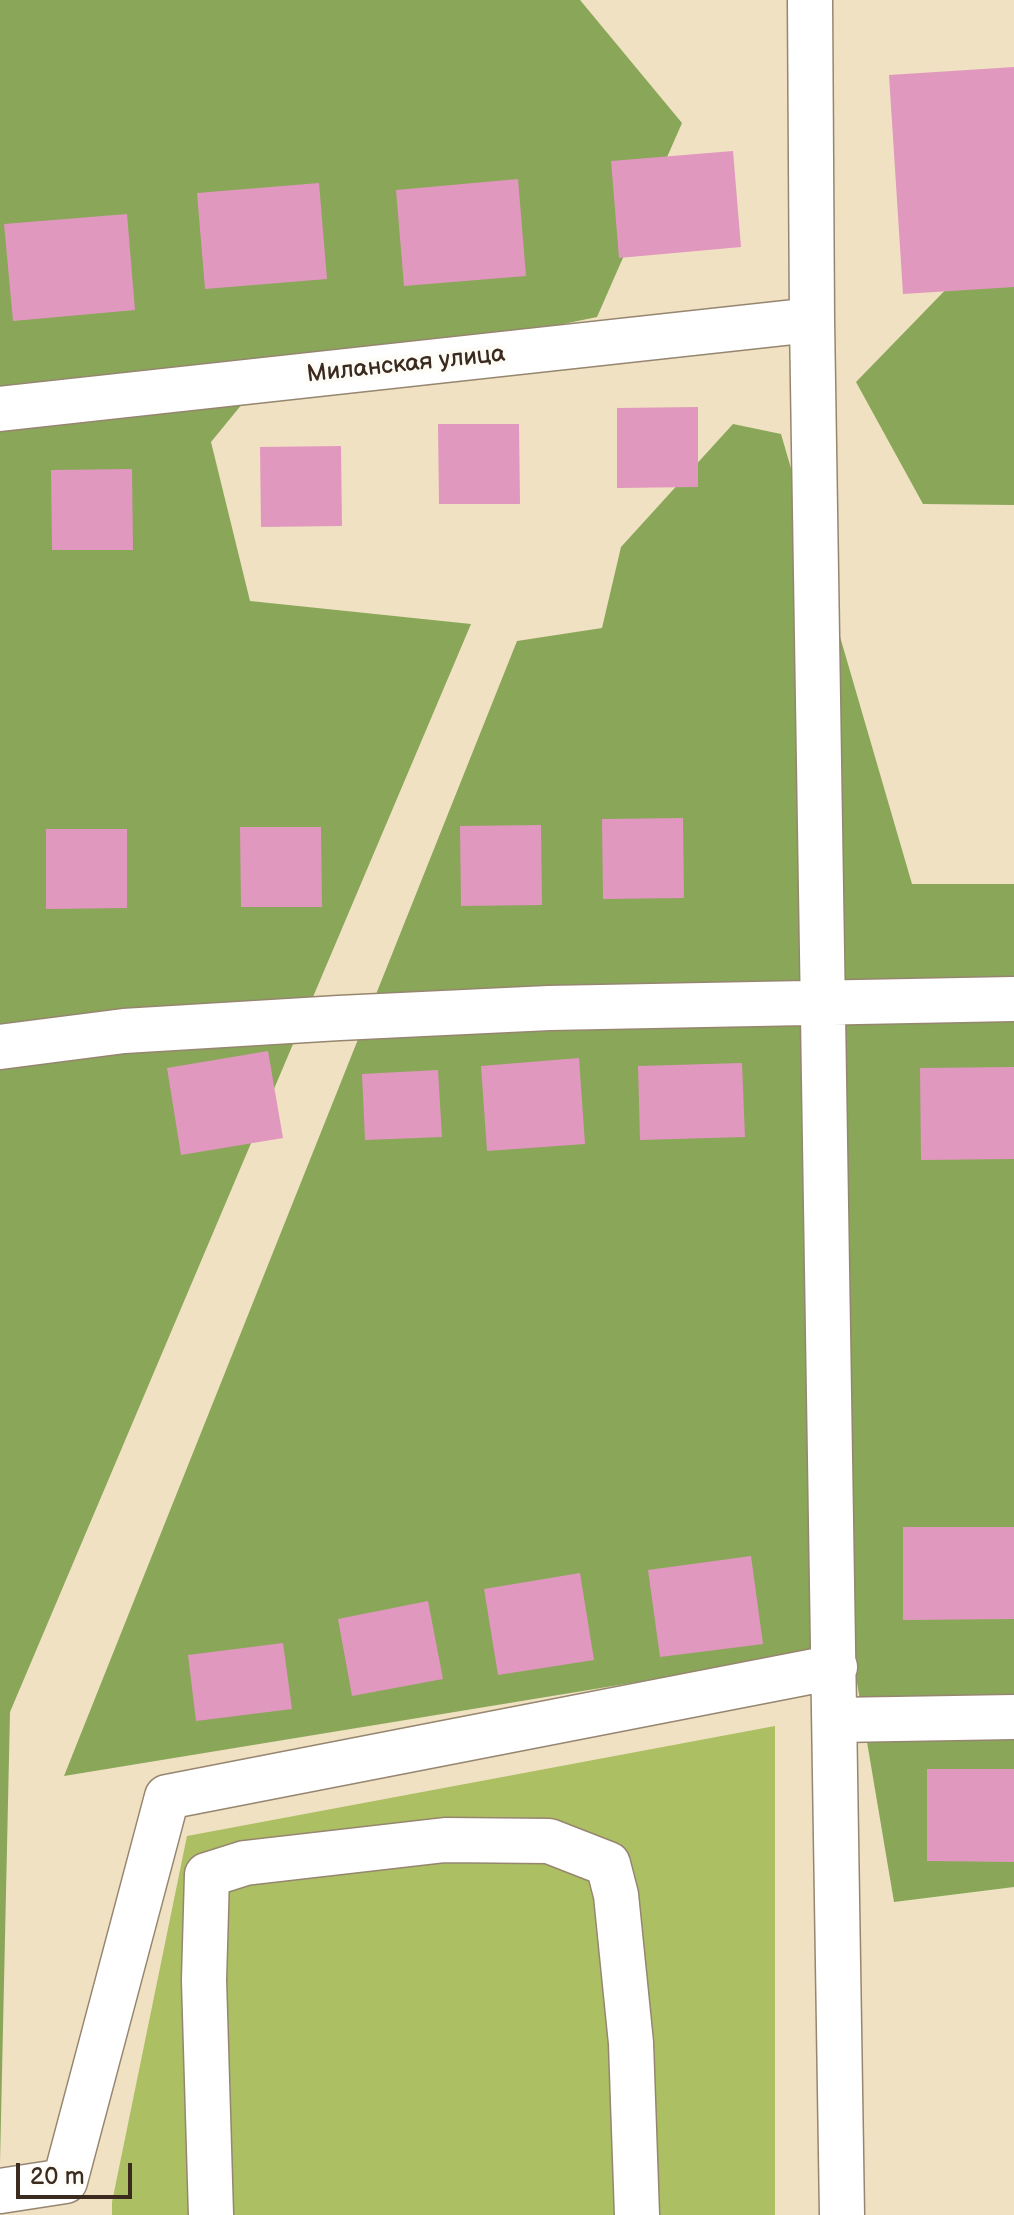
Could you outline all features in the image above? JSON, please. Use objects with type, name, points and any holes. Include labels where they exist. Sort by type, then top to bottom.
[{"type":"street","points":[[810,0],[812,320],[837,1720],[842,2215]]},
{"type":"street","name":"Миланская улица","points":[[0,409],[812,320]]},
{"type":"street","points":[[0,1047],[124,1031],[323,1018],[549,1008],[1014,999]]},
{"type":"street","points":[[0,2191],[65,2181],[167,1797],[835,1667]]},
{"type":"street","points":[[837,1720],[1014,1717]]},
{"type":"street","points":[[211,2215],[204,1980],[207,1875],[245,1863],[445,1840],[549,1841],[608,1864],[616,1895],[631,2043],[637,2215]]},
{"type":"green space","points":[[0,0],[580,0],[682,123],[597,317],[404,357],[279,359],[211,442],[250,601],[471,624],[10,1712],[0,2163]]},
{"type":"green space","points":[[1014,244],[1014,505],[923,504],[856,382],[957,278]]},
{"type":"green space","points":[[733,424],[781,434],[912,884],[1014,884],[1014,1887],[894,1902],[851,1647],[64,1776],[517,641],[602,628],[621,547]]},
{"type":"green space","points":[[775,1726],[775,2215],[112,2215],[112,2202],[187,1836]]},
{"type":"building","points":[[1014,67],[1014,287],[903,294],[889,75]]},
{"type":"building","points":[[733,151],[741,247],[619,258],[611,161]]},
{"type":"building","points":[[518,179],[526,276],[404,286],[396,190]]},
{"type":"building","points":[[319,183],[327,279],[205,289],[197,193]]},
{"type":"building","points":[[127,214],[135,310],[13,321],[4,224]]},
{"type":"building","points":[[698,407],[698,487],[617,488],[617,408]]},
{"type":"building","points":[[438,424],[519,424],[520,504],[439,504]]},
{"type":"building","points":[[341,446],[342,526],[261,527],[260,447]]},
{"type":"building","points":[[132,469],[133,550],[52,550],[51,470]]},
{"type":"building","points":[[683,818],[684,898],[603,899],[602,819]]},
{"type":"building","points":[[541,825],[542,905],[461,906],[460,826]]},
{"type":"building","points":[[240,827],[321,827],[322,907],[241,907]]},
{"type":"building","points":[[46,829],[127,829],[127,908],[46,909]]},
{"type":"building","points":[[268,1051],[283,1138],[181,1155],[167,1068]]},
{"type":"building","points":[[579,1058],[585,1144],[487,1151],[481,1066]]},
{"type":"building","points":[[742,1063],[745,1137],[640,1140],[638,1066]]},
{"type":"building","points":[[1014,1067],[1014,1159],[921,1160],[920,1068]]},
{"type":"building","points":[[438,1070],[442,1137],[365,1140],[362,1074]]},
{"type":"building","points":[[903,1527],[1014,1527],[1014,1619],[903,1620]]},
{"type":"building","points":[[751,1556],[763,1644],[660,1657],[648,1570]]},
{"type":"building","points":[[580,1573],[594,1660],[498,1675],[484,1589]]},
{"type":"building","points":[[428,1601],[443,1679],[352,1696],[338,1619]]},
{"type":"building","points":[[283,1643],[292,1709],[196,1721],[188,1655]]},
{"type":"building","points":[[927,1769],[1014,1769],[1014,1862],[927,1861]]}]
